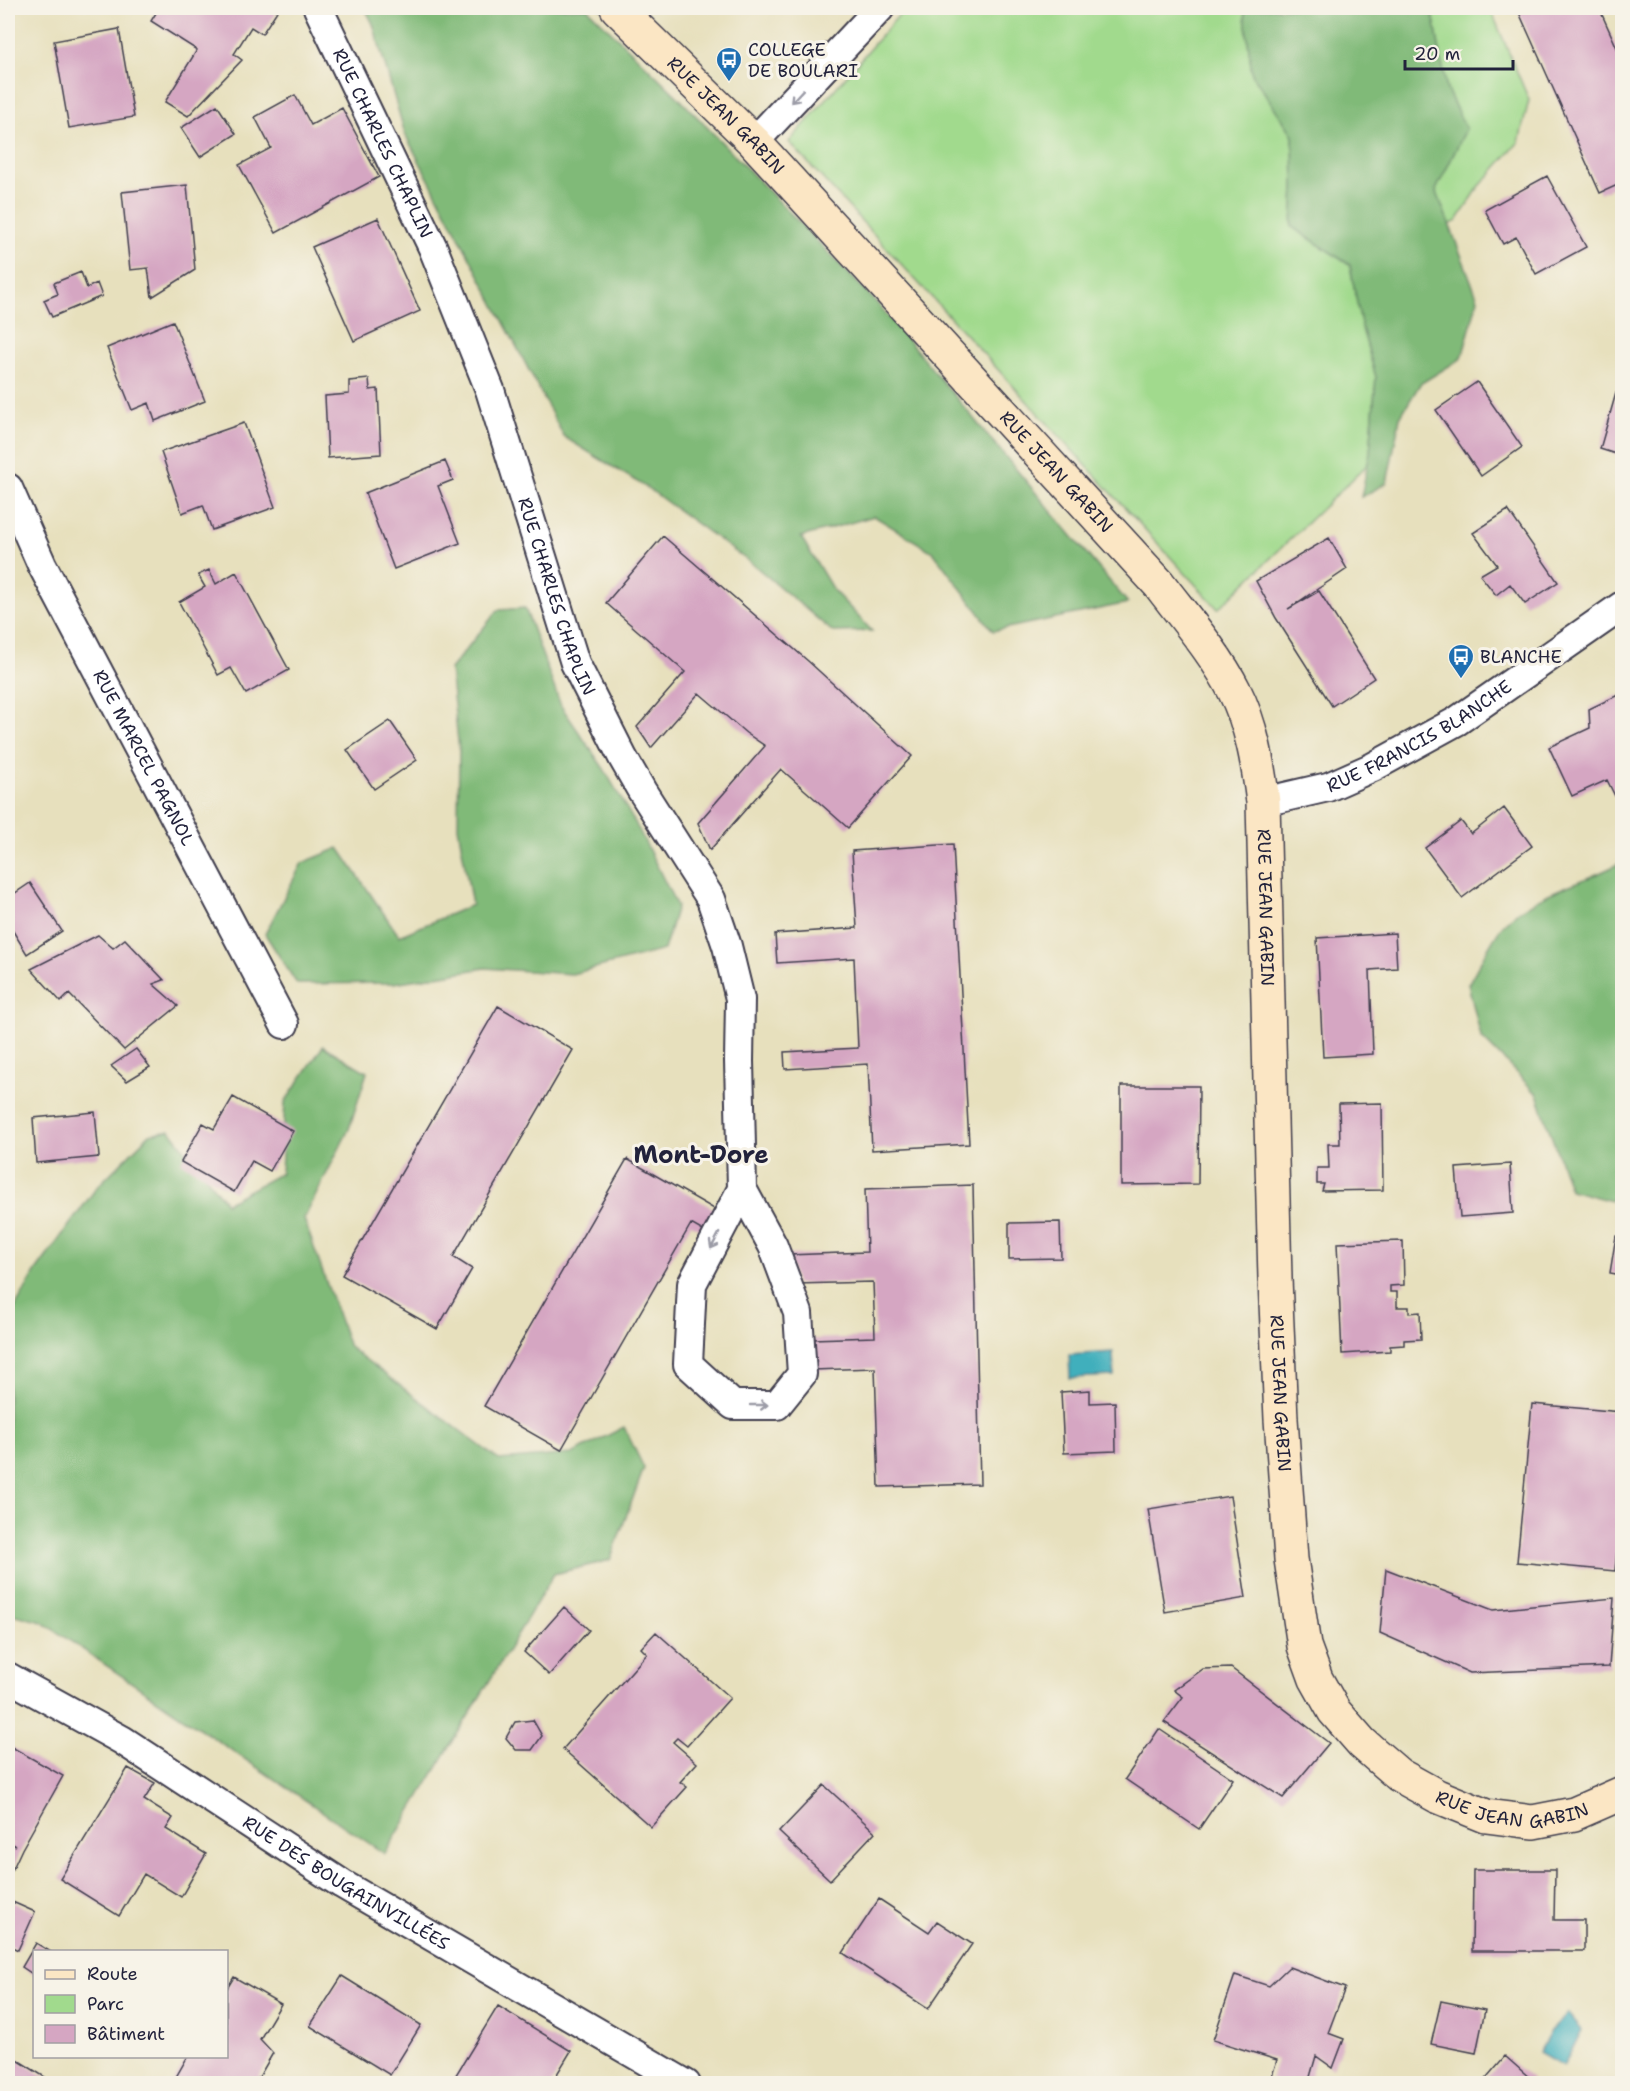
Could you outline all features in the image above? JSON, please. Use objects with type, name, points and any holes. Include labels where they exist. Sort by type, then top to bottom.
[{"type":"street","name":"RUE CHARLES CHAPLIN","points":[[318,8],[433,248],[490,390],[575,663],[642,791],[711,899],[727,946],[740,999],[742,1189],[773,1246],[798,1313],[801,1374],[777,1405],[733,1405],[688,1364],[692,1284],[742,1189]]},
{"type":"street","name":"RUE JEAN GABIN","points":[[617,8],[754,141],[1159,585],[1205,644],[1235,690],[1257,753],[1263,802],[1275,1279],[1281,1419],[1291,1559],[1304,1646],[1316,1679],[1334,1711],[1362,1743],[1399,1775],[1437,1796],[1486,1816],[1533,1822],[1574,1814],[1623,1793]]},
{"type":"street","points":[[754,141],[880,8]]},
{"type":"street","name":"RUE MARCEL PAGNOL","points":[[8,488],[53,585],[284,1024]]},
{"type":"street","name":"RUE FRANCIS BLANCHE","points":[[1263,802],[1328,787],[1373,766],[1457,721],[1623,606]]},
{"type":"street","name":"RUE DES BOUGAINVILLÉES","points":[[8,1677],[122,1740],[342,1884],[686,2084]]},
{"type":"green space","points":[[365,8],[587,8],[676,95],[877,303],[1128,603],[993,631],[933,552],[874,516],[801,537],[833,590],[872,631],[833,632],[755,566],[649,489],[564,437],[405,134],[373,24]]},
{"type":"green space","points":[[905,8],[1244,8],[1252,74],[1293,135],[1292,226],[1350,265],[1361,324],[1376,377],[1367,465],[1218,609],[789,142]]},
{"type":"green space","points":[[1244,8],[1432,8],[1447,90],[1466,129],[1436,190],[1478,299],[1462,358],[1420,384],[1400,417],[1387,483],[1361,497],[1370,453],[1376,377],[1361,324],[1350,265],[1292,227],[1293,135],[1252,74]]},
{"type":"green space","points":[[1432,8],[1490,8],[1529,100],[1519,142],[1479,187],[1457,221],[1449,225],[1436,190],[1466,129],[1447,90]]},
{"type":"green space","points":[[525,608],[561,706],[604,769],[639,830],[677,906],[664,950],[572,974],[485,968],[394,983],[297,984],[265,934],[302,863],[339,848],[399,936],[472,905],[458,827],[459,750],[450,669],[498,610]]},
{"type":"green space","points":[[1622,862],[1622,1182],[1611,1201],[1570,1190],[1537,1094],[1481,1037],[1468,984],[1500,929],[1517,913],[1530,903]]},
{"type":"green space","points":[[323,1046],[367,1072],[349,1129],[304,1219],[349,1347],[499,1460],[572,1454],[624,1427],[644,1468],[610,1560],[554,1574],[385,1854],[42,1622],[8,1613],[8,1320],[36,1271],[97,1187],[150,1134],[170,1130],[226,1203],[281,1173],[285,1102]]},
{"type":"water","points":[[1113,1352],[1114,1376],[1070,1378],[1069,1355]]},
{"type":"water","points":[[1568,2014],[1582,2030],[1563,2067],[1539,2053],[1551,2031]]},
{"type":"building","points":[[159,8],[275,8],[277,11],[262,34],[251,27],[234,54],[242,60],[188,116],[165,102],[197,50],[151,21]]},
{"type":"building","points":[[1517,8],[1599,8],[1622,59],[1622,183],[1600,193]]},
{"type":"building","points":[[119,29],[134,117],[69,128],[54,41]]},
{"type":"building","points":[[295,95],[311,125],[342,108],[379,177],[276,233],[239,165],[271,148],[255,117]]},
{"type":"building","points":[[217,105],[236,134],[200,157],[181,128]]},
{"type":"building","points":[[1547,176],[1586,247],[1536,274],[1516,237],[1503,244],[1485,210]]},
{"type":"building","points":[[187,185],[195,270],[152,297],[148,268],[130,270],[122,192]]},
{"type":"building","points":[[378,218],[420,311],[354,341],[312,247]]},
{"type":"building","points":[[81,272],[87,288],[97,283],[102,296],[52,317],[44,300],[58,294],[54,283]]},
{"type":"building","points":[[173,321],[205,401],[155,421],[149,403],[132,410],[107,348]]},
{"type":"building","points":[[369,379],[370,390],[378,389],[381,454],[328,458],[325,396],[349,394],[349,381]]},
{"type":"building","points":[[1477,382],[1522,447],[1481,476],[1436,410]]},
{"type":"building","points":[[1616,393],[1622,395],[1622,456],[1600,449]]},
{"type":"building","points":[[244,423],[275,507],[212,530],[203,505],[182,513],[161,452]]},
{"type":"building","points":[[445,461],[453,480],[438,486],[460,543],[394,569],[365,493]]},
{"type":"building","points":[[1508,510],[1558,582],[1525,604],[1510,584],[1496,595],[1480,575],[1497,565],[1473,533]]},
{"type":"building","points":[[663,536],[808,661],[912,756],[848,828],[781,769],[710,850],[698,823],[765,746],[699,693],[651,748],[637,727],[685,672],[606,603]]},
{"type":"building","points":[[1329,538],[1347,569],[1288,609],[1319,591],[1374,678],[1332,706],[1276,618],[1256,581]]},
{"type":"building","points":[[209,570],[216,584],[236,572],[289,670],[246,694],[231,668],[218,675],[179,602],[205,587],[198,575]]},
{"type":"building","points":[[1618,695],[1622,706],[1622,792],[1615,796],[1607,780],[1572,796],[1549,747],[1590,728],[1589,709]]},
{"type":"building","points":[[390,721],[417,760],[374,789],[347,750]]},
{"type":"building","points":[[1504,808],[1532,846],[1462,898],[1425,848],[1461,821],[1471,834]]},
{"type":"building","points":[[953,844],[969,1144],[872,1150],[868,1064],[785,1069],[784,1052],[858,1048],[854,958],[777,963],[775,934],[857,928],[852,851]]},
{"type":"building","points":[[30,883],[62,931],[27,954],[8,923],[8,898]]},
{"type":"building","points":[[1395,933],[1397,968],[1370,970],[1373,1054],[1323,1057],[1317,938]]},
{"type":"building","points":[[98,935],[113,948],[125,939],[164,980],[153,984],[178,1006],[124,1050],[69,994],[61,1002],[31,969]]},
{"type":"building","points":[[498,1006],[573,1050],[453,1257],[472,1269],[437,1329],[342,1275]]},
{"type":"building","points":[[136,1049],[150,1067],[127,1081],[111,1066]]},
{"type":"building","points":[[1121,1086],[1199,1086],[1198,1184],[1121,1185]]},
{"type":"building","points":[[233,1097],[293,1131],[270,1171],[252,1161],[234,1192],[181,1162],[203,1123],[214,1129]]},
{"type":"building","points":[[1382,1103],[1383,1190],[1322,1191],[1324,1184],[1317,1184],[1317,1168],[1329,1168],[1328,1144],[1340,1144],[1339,1104]]},
{"type":"building","points":[[95,1112],[99,1157],[36,1163],[33,1118]]},
{"type":"building","points":[[627,1159],[723,1214],[710,1235],[691,1224],[561,1450],[484,1406]]},
{"type":"building","points":[[1510,1164],[1513,1213],[1460,1217],[1456,1168]]},
{"type":"building","points":[[973,1185],[980,1484],[879,1487],[875,1368],[812,1370],[812,1339],[875,1337],[873,1282],[796,1284],[788,1255],[867,1252],[865,1189]]},
{"type":"building","points":[[1060,1222],[1061,1258],[1009,1259],[1009,1223]]},
{"type":"building","points":[[1616,1236],[1622,1237],[1622,1275],[1610,1273]]},
{"type":"building","points":[[1403,1241],[1404,1285],[1390,1286],[1390,1292],[1397,1292],[1397,1307],[1409,1307],[1409,1313],[1420,1312],[1421,1339],[1404,1340],[1404,1345],[1390,1346],[1390,1351],[1342,1354],[1337,1243]]},
{"type":"building","points":[[1090,1390],[1090,1403],[1115,1402],[1116,1451],[1064,1453],[1061,1392]]},
{"type":"building","points":[[1532,1404],[1622,1412],[1622,1496],[1615,1571],[1517,1562]]},
{"type":"building","points":[[1230,1496],[1246,1598],[1165,1612],[1148,1509]]},
{"type":"building","points":[[1386,1569],[1493,1610],[1614,1598],[1609,1667],[1470,1673],[1380,1633]]},
{"type":"building","points":[[564,1607],[589,1630],[549,1675],[524,1652]]},
{"type":"building","points":[[656,1632],[730,1698],[687,1746],[677,1738],[673,1742],[697,1763],[680,1782],[687,1787],[651,1827],[563,1749],[647,1654],[641,1648]]},
{"type":"building","points":[[1231,1668],[1329,1743],[1283,1798],[1164,1722],[1183,1697],[1174,1690],[1203,1669]]},
{"type":"building","points":[[533,1720],[542,1736],[532,1750],[516,1750],[506,1738],[515,1722]]},
{"type":"building","points":[[1159,1729],[1233,1779],[1199,1829],[1125,1779]]},
{"type":"building","points":[[8,1745],[63,1776],[8,1879],[8,1843],[16,1846],[8,1841]]},
{"type":"building","points":[[128,1768],[155,1783],[144,1800],[173,1818],[166,1829],[206,1854],[181,1897],[144,1874],[119,1916],[60,1879]]},
{"type":"building","points":[[824,1785],[875,1832],[830,1880],[779,1832]]},
{"type":"building","points":[[1473,1870],[1555,1870],[1554,1920],[1584,1920],[1584,1951],[1472,1951]]},
{"type":"building","points":[[879,1899],[929,1932],[937,1921],[972,1944],[928,2009],[843,1953]]},
{"type":"building","points":[[8,1900],[35,1912],[18,1950],[8,1945]]},
{"type":"building","points":[[36,1943],[48,1950],[33,1950],[33,1974],[22,1967]]},
{"type":"building","points":[[1289,1967],[1345,1988],[1328,2033],[1344,2039],[1333,2068],[1316,2056],[1308,2084],[1284,2084],[1271,2079],[1277,2060],[1213,2040],[1235,1975],[1269,1986]]},
{"type":"building","points":[[342,1976],[421,2025],[390,2075],[310,2026]]},
{"type":"building","points":[[234,1977],[281,2004],[260,2039],[273,2053],[255,2084],[172,2084],[187,2058],[228,2058],[228,1987]]},
{"type":"building","points":[[1441,2001],[1485,2010],[1476,2053],[1431,2044]]},
{"type":"building","points":[[498,2006],[571,2051],[551,2084],[463,2084],[454,2078]]},
{"type":"building","points":[[8,2054],[56,2084],[8,2084]]},
{"type":"building","points":[[1505,2056],[1531,2079],[1527,2084],[1481,2084]]},
{"type":"place","name":"COLLEGE DE BOULARI","points":[[729,83]]},
{"type":"place","name":"BLANCHE","points":[[1461,680]]},
{"type":"district","name":"Mont-Dore","points":[[701,1155]]}]
